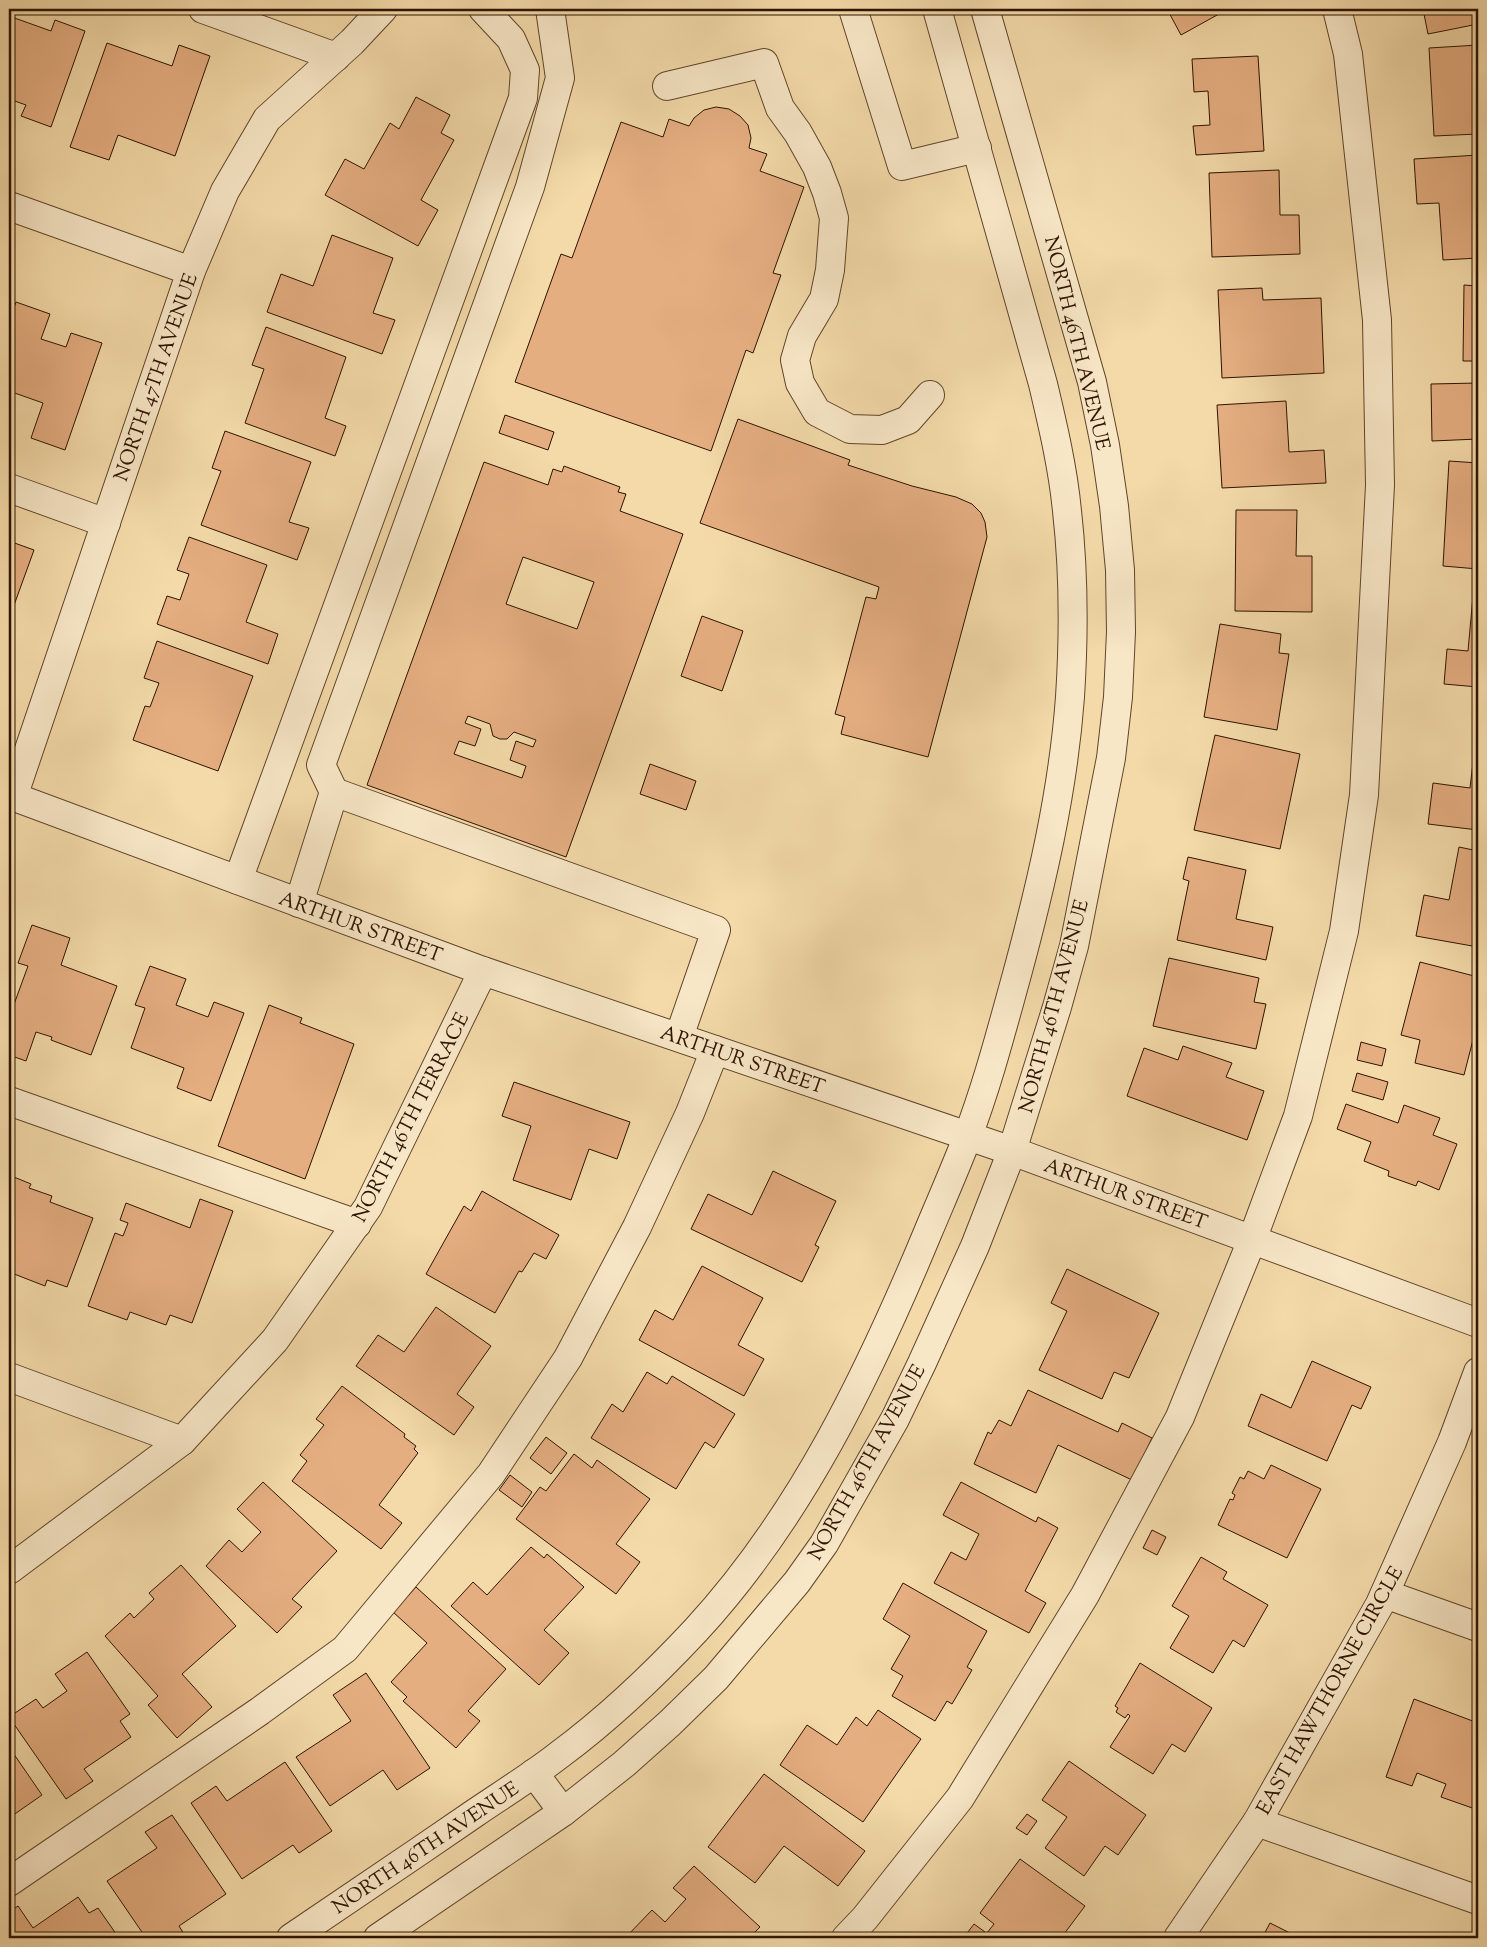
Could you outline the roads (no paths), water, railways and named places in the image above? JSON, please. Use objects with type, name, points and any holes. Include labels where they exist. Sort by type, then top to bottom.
[{"type":"street","points":[[203,9],[336,57]]},
{"type":"street","name":"NORTH 47TH AVENUE","points":[[11,796],[191,271],[225,191],[267,119],[336,57],[383,9]]},
{"type":"street","points":[[238,880],[523,98],[524,70],[511,39],[484,9]]},
{"type":"street","points":[[299,903],[334,792],[321,765],[530,187],[560,78],[550,9]]},
{"type":"street","points":[[852,9],[902,166],[976,148]]},
{"type":"street","name":"NORTH 46TH AVENUE","points":[[291,1938],[558,1756],[654,1674],[699,1626],[738,1580],[779,1525],[808,1480],[854,1393],[898,1304],[968,1136],[1010,1000],[1054,822],[1064,762],[1070,695],[1073,634],[1072,572],[1067,510],[1057,447],[1043,384],[937,9]]},
{"type":"street","name":"NORTH 46TH AVENUE","points":[[378,1938],[563,1812],[624,1764],[716,1678],[797,1582],[824,1544],[895,1419],[975,1246],[1012,1151],[1074,946],[1111,758],[1118,698],[1121,632],[1120,570],[1113,497],[1092,382],[985,9]]},
{"type":"street","points":[[846,1938],[960,1798],[1085,1596],[1180,1417],[1252,1240],[1298,1116],[1344,931],[1364,795],[1380,485],[1377,320],[1348,54],[1337,9]]},
{"type":"street","points":[[667,86],[764,63],[780,108],[798,133],[816,167],[827,193],[834,218],[830,270],[824,298],[802,336],[794,360],[800,383],[818,412],[850,429],[882,430],[908,420],[930,395]]},
{"type":"street","points":[[9,206],[191,271]]},
{"type":"street","points":[[9,488],[106,523]]},
{"type":"street","points":[[334,792],[716,930],[679,1037]]},
{"type":"street","name":"ARTHUR STREET","points":[[11,796],[483,971],[1012,1151],[1478,1324]]},
{"type":"street","name":"NORTH 46TH TERRACE","points":[[9,1570],[182,1441],[275,1340],[368,1207],[483,971]]},
{"type":"street","points":[[9,1882],[260,1711],[345,1649],[491,1474],[568,1358],[638,1227],[690,1113],[715,1050]]},
{"type":"street","points":[[9,1101],[357,1224]]},
{"type":"street","name":"EAST HAWTHORNE CIRCLE","points":[[1178,1938],[1257,1822],[1385,1594],[1452,1442],[1478,1372]]},
{"type":"street","points":[[9,1377],[182,1441]]},
{"type":"street","points":[[1385,1594],[1478,1627]]},
{"type":"street","name":"NORTH 46TH AVENUE","points":[[534,1773],[563,1812]]},
{"type":"street","points":[[1257,1822],[1478,1900]]}]
